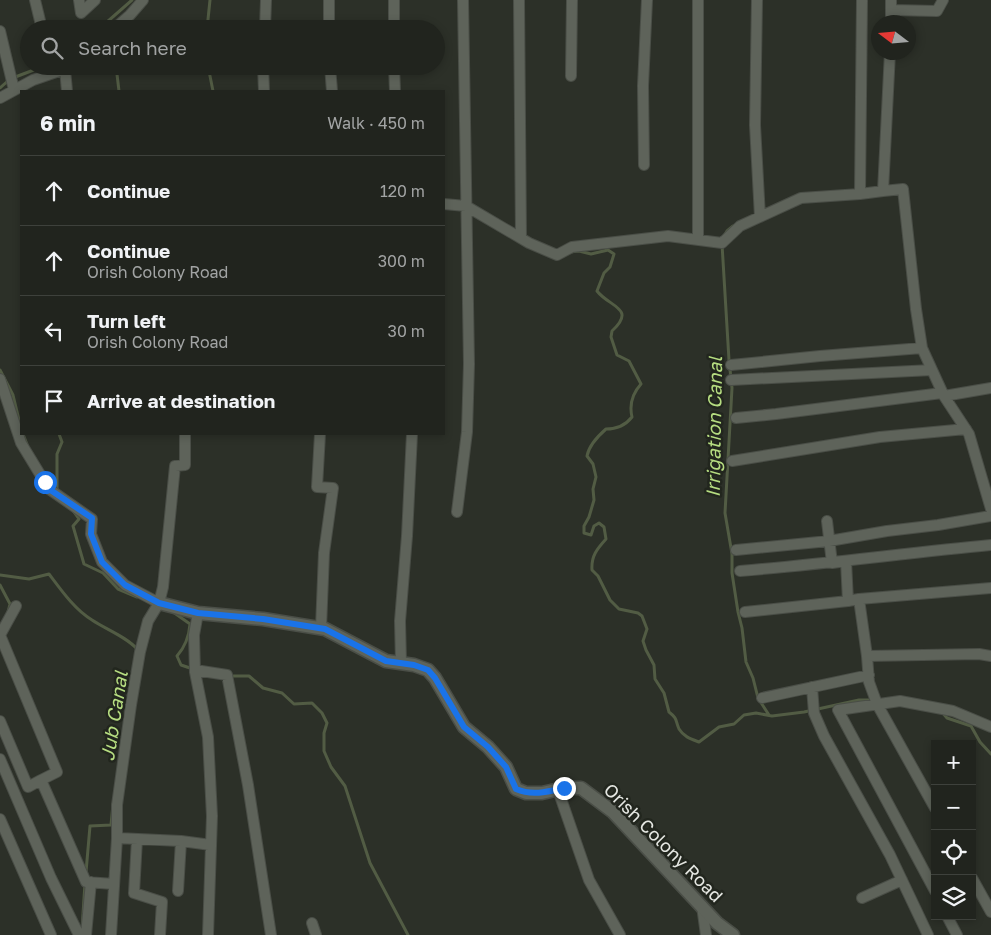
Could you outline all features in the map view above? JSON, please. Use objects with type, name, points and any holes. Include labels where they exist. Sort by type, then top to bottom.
[{"type":"street","points":[[35,0],[40,20]]},
{"type":"street","points":[[79,0],[81,13],[95,0]]},
{"type":"street","points":[[124,20],[143,0]]},
{"type":"street","points":[[265,20],[266,0]]},
{"type":"street","points":[[329,0],[329,20]]},
{"type":"street","points":[[394,0],[394,20]]},
{"type":"street","points":[[457,512],[467,432],[469,364],[463,0]]},
{"type":"street","points":[[519,0],[521,238]]},
{"type":"street","points":[[571,76],[572,0]]},
{"type":"street","points":[[644,165],[643,86],[647,0]]},
{"type":"street","points":[[698,0],[698,240]]},
{"type":"street","points":[[757,0],[755,125],[760,217]]},
{"type":"street","points":[[860,194],[862,0]]},
{"type":"street","points":[[891,5],[937,11],[942,0]]},
{"type":"street","points":[[0,31],[14,90]]},
{"type":"street","points":[[883,191],[890,60]]},
{"type":"street","points":[[0,98],[43,75]]},
{"type":"street","points":[[67,75],[67,90]]},
{"type":"street","points":[[263,75],[264,90]]},
{"type":"street","points":[[331,75],[332,90]]},
{"type":"street","points":[[394,75],[395,90]]},
{"type":"street","points":[[445,204],[466,206],[521,238],[557,255],[572,247],[668,236],[722,243],[740,226],[801,198],[903,189],[922,348],[943,394],[969,434],[991,509]]},
{"type":"street","points":[[731,365],[922,348]]},
{"type":"street","points":[[731,380],[932,370]]},
{"type":"street","points":[[0,380],[22,443],[49,489],[92,518],[91,534],[102,562],[125,585],[159,603]]},
{"type":"street","points":[[736,418],[991,388]]},
{"type":"street","points":[[732,461],[880,437],[966,429]]},
{"type":"street","points":[[111,935],[117,806],[131,705],[140,652],[148,621],[159,603],[163,587],[175,466],[186,465],[185,435]]},
{"type":"street","points":[[320,435],[317,487],[333,488],[324,553],[321,628]]},
{"type":"street","points":[[401,663],[400,622],[407,536],[412,435]]},
{"type":"street","points":[[736,550],[829,540],[991,516]]},
{"type":"street","points":[[827,521],[832,564]]},
{"type":"street","points":[[832,564],[897,554],[991,546]]},
{"type":"street","points":[[740,571],[846,562],[848,601]]},
{"type":"street","points":[[745,612],[859,599],[991,588]]},
{"type":"street","points":[[859,599],[868,675],[875,700],[931,801]]},
{"type":"street","name":"Orish Colony Road","points":[[159,603],[198,613],[263,619],[321,628],[386,661],[414,665],[428,670],[435,678],[464,727],[488,747],[506,767],[516,789],[526,793],[542,793],[581,788],[613,812],[717,923],[733,935]]},
{"type":"street","points":[[0,721],[28,787],[57,772],[0,635],[16,606]]},
{"type":"street","points":[[198,613],[194,635],[194,670],[208,737],[212,816],[208,935]]},
{"type":"street","points":[[867,656],[979,654],[991,656]]},
{"type":"street","points":[[194,670],[227,675],[248,785],[271,935]]},
{"type":"street","points":[[762,698],[868,675]]},
{"type":"street","points":[[812,687],[814,713],[824,736],[890,855],[928,935]]},
{"type":"street","points":[[931,883],[838,710],[875,700],[900,701],[954,711],[991,727]]},
{"type":"street","points":[[0,759],[51,878],[79,935]]},
{"type":"street","points":[[41,780],[86,882],[114,884]]},
{"type":"street","points":[[558,790],[589,880],[620,935]]},
{"type":"street","points":[[0,819],[50,935]]},
{"type":"street","points":[[117,838],[181,841],[211,845]]},
{"type":"street","points":[[137,839],[134,893],[162,902],[160,935]]},
{"type":"street","points":[[178,891],[181,841]]},
{"type":"street","points":[[862,898],[902,880]]},
{"type":"street","points":[[86,935],[91,882]]},
{"type":"street","points":[[976,885],[991,912]]},
{"type":"street","points":[[702,906],[706,935]]},
{"type":"street","points":[[950,920],[957,935]]},
{"type":"street","points":[[312,923],[316,935]]},
{"type":"waterway","name":"Irrigation Canal","points":[[109,20],[132,0]]},
{"type":"waterway","name":"Irrigation Canal","points":[[208,20],[210,0]]},
{"type":"waterway","name":"Irrigation Canal","points":[[0,88],[10,79],[21,75]]},
{"type":"waterway","points":[[117,75],[119,90]]},
{"type":"waterway","name":"Irrigation Canal","points":[[210,75],[213,90]]},
{"type":"waterway","name":"Irrigation Canal","points":[[724,236],[733,226]]},
{"type":"waterway","name":"Irrigation Canal","points":[[722,244],[732,388],[725,513],[746,662],[753,678],[758,698],[769,715]]},
{"type":"waterway","name":"Irrigation Canal","points":[[570,252],[579,251],[591,254],[608,250],[614,254],[610,267],[604,273],[597,291],[621,312],[622,317],[612,331],[611,337],[617,355],[629,361],[641,384],[632,399],[632,417],[627,423],[606,429],[592,444],[588,452],[587,456],[593,464],[596,477],[593,489],[594,500],[584,526],[584,533],[591,535],[594,526],[599,523],[604,527],[606,539],[595,553],[592,570],[598,576],[610,600],[619,609],[638,613],[642,616],[647,629],[643,641],[654,665],[655,679],[664,693],[669,712],[675,718],[681,732],[690,739],[699,742],[719,727],[734,724],[744,715],[756,713],[772,716],[804,712],[859,700],[874,700]]},
{"type":"waterway","points":[[0,370],[13,395],[20,424]]},
{"type":"waterway","points":[[23,435],[28,447]]},
{"type":"waterway","points":[[57,491],[57,454],[62,442],[59,435]]},
{"type":"waterway","points":[[74,512],[79,519],[73,526],[84,564],[103,573],[118,589],[137,597]]},
{"type":"waterway","name":"Jub Canal","points":[[0,575],[29,579],[49,574],[80,611],[128,641],[138,650]]},
{"type":"waterway","name":"Irrigation Canal","points":[[0,585],[10,604],[8,612]]},
{"type":"waterway","points":[[173,612],[190,624],[186,642],[177,656],[181,665],[193,669]]},
{"type":"waterway","points":[[229,674],[233,676],[249,676],[263,688],[282,693],[294,704],[312,703],[322,713],[327,723],[324,733],[324,751],[331,767],[345,786],[370,863],[408,935]]},
{"type":"waterway","name":"Irrigation Canal","points":[[942,712],[947,718],[971,726],[980,742],[991,754]]},
{"type":"waterway","name":"Jub Canal","points":[[86,872],[90,826],[111,825],[113,804]]},
{"type":"waterway","name":"Jub Canal","points":[[82,929],[85,883]]},
{"type":"route","points":[[45,482],[49,489],[92,518],[91,534],[102,562],[125,585],[159,603],[198,613],[263,619],[325,629],[386,661],[414,665],[428,670],[435,678],[464,727],[488,747],[506,767],[516,789],[526,793],[542,793],[564,788]]}]
